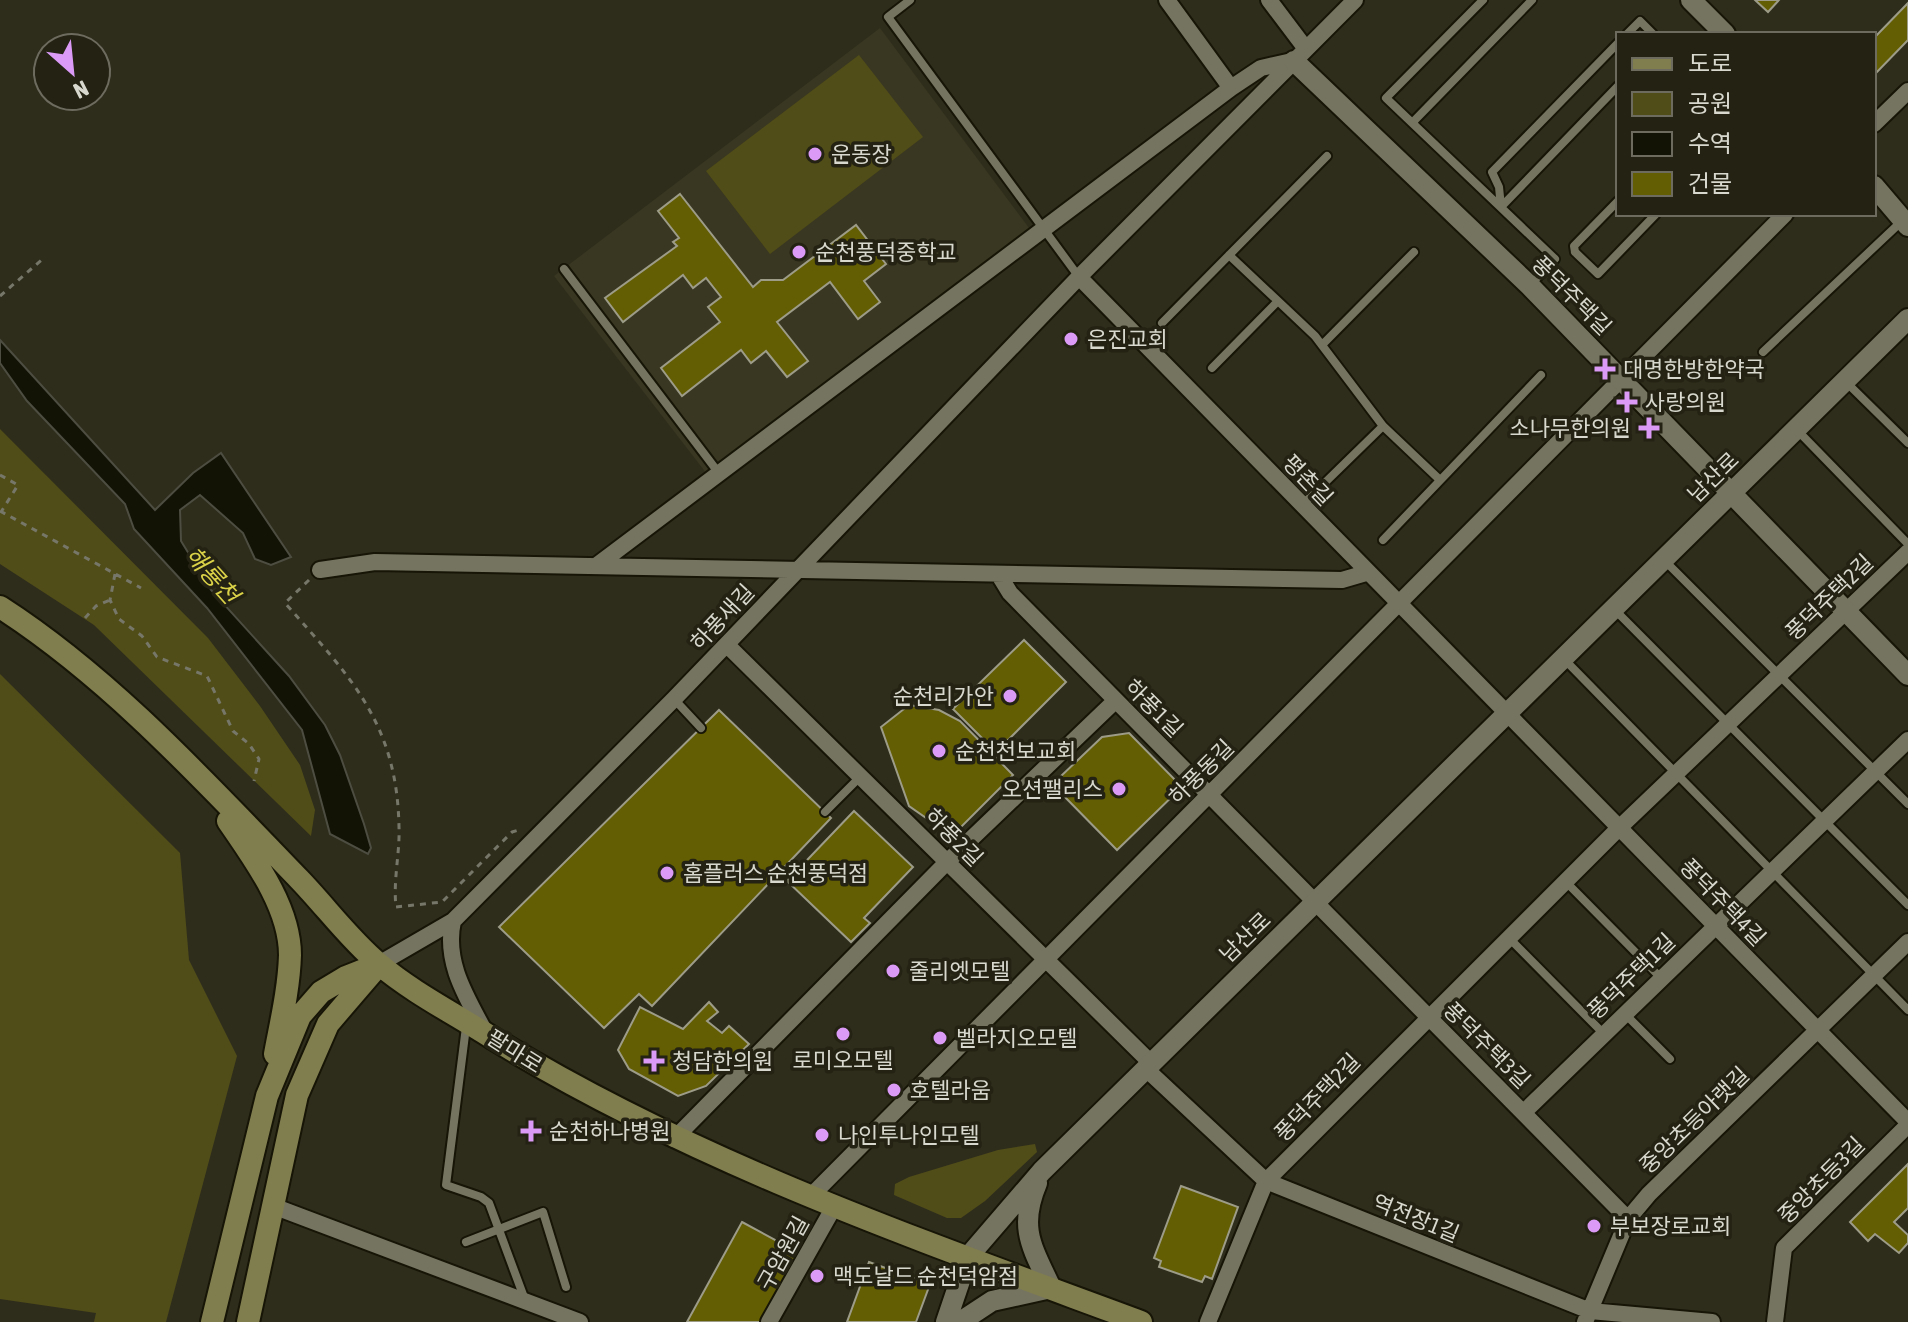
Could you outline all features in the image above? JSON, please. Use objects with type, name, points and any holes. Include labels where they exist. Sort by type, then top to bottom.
[{"type":"main road","name":"팔마로","points":[[0,607],[42,635],[90,676],[198,777],[379,964],[476,1028],[558,1078],[674,1139],[811,1196],[1141,1322]]},
{"type":"main road","points":[[198,777],[270,888],[284,924],[290,953],[286,997],[267,1096],[212,1320]]},
{"type":"main road","points":[[267,1096],[300,1016],[321,992],[346,977],[379,964]]},
{"type":"main road","points":[[248,1322],[297,1095],[314,1050],[328,1024],[379,964]]},
{"type":"street","points":[[1167,0],[1231,88]]},
{"type":"street","points":[[1269,0],[1300,55]]},
{"type":"street","points":[[596,566],[1231,88],[1261,68],[1300,55],[1355,0]]},
{"type":"street","points":[[1691,0],[1723,32]]},
{"type":"street","name":"하풍새길","points":[[379,964],[453,921],[727,645],[1079,277],[1300,55]]},
{"type":"street","name":"풍덕주택길","points":[[1300,55],[1529,285],[1908,675]]},
{"type":"street","points":[[1876,122],[1908,91]]},
{"type":"street","points":[[1876,188],[1905,223]]},
{"type":"street","name":"하풍동길","points":[[811,1196],[1783,216]]},
{"type":"street","name":"평촌길","points":[[1079,277],[1366,573],[1507,713]]},
{"type":"street","name":"남산로","points":[[968,1257],[1042,1171],[1147,1065],[1908,319]]},
{"type":"street","name":"풍덕주택2길","points":[[1208,1322],[1266,1181],[1427,1016],[1908,552]]},
{"type":"street","points":[[320,570],[375,562],[1342,580],[1366,573]]},
{"type":"street","name":"하풍1길","points":[[999,575],[1010,593],[1315,902]]},
{"type":"street","name":"하풍2길","points":[[727,645],[1047,958],[1147,1065]]},
{"type":"street","points":[[674,1139],[947,862],[1115,701]]},
{"type":"street","name":"풍덕주택4길","points":[[1507,713],[1908,1124]]},
{"type":"street","name":"풍덕주택1길","points":[[1524,1112],[1908,740]]},
{"type":"street","name":"풍덕주택3길","points":[[1315,902],[1628,1219]]},
{"type":"street","points":[[453,921],[448,942],[476,1028]]},
{"type":"street","name":"중앙초등아랫길","points":[[1587,1317],[1628,1219],[1649,1194],[1908,942]]},
{"type":"street","name":"역전장1길","points":[[1147,1065],[1266,1181],[1587,1317],[1712,1322]]},
{"type":"street","name":"중앙초등3길","points":[[1775,1322],[1784,1248],[1908,1124]]},
{"type":"street","points":[[960,1322],[992,1301],[1051,1288],[1027,1231],[1026,1214],[1042,1171]]},
{"type":"street","name":"구암원길","points":[[769,1322],[835,1205]]},
{"type":"street","points":[[273,1206],[580,1322]]},
{"type":"street","points":[[946,1322],[968,1257]]},
{"type":"lane","points":[[910,0],[888,17],[1079,277]]},
{"type":"lane","points":[[1483,0],[1386,98],[1555,259]]},
{"type":"lane","points":[[1412,123],[1532,0]]},
{"type":"lane","points":[[1629,32],[1640,21],[1651,32]]},
{"type":"lane","points":[[1501,207],[1499,187],[1492,172],[1616,45]]},
{"type":"lane","points":[[1501,207],[1616,88]]},
{"type":"lane","points":[[1162,323],[1327,156]]},
{"type":"lane","points":[[1616,203],[1574,246],[1575,252],[1598,274],[1654,216]]},
{"type":"lane","points":[[1763,352],[1905,223]]},
{"type":"lane","points":[[1322,345],[1414,252]]},
{"type":"lane","points":[[1529,285],[1555,259],[1575,252]]},
{"type":"lane","points":[[1229,255],[1322,345],[1383,426],[1440,480]]},
{"type":"lane","points":[[564,269],[718,472]]},
{"type":"lane","points":[[1212,368],[1278,301]]},
{"type":"lane","points":[[1383,540],[1541,375]]},
{"type":"lane","points":[[1845,381],[1908,443]]},
{"type":"lane","points":[[1302,505],[1383,426]]},
{"type":"lane","points":[[1796,430],[1908,544]]},
{"type":"lane","points":[[1663,559],[1908,804]]},
{"type":"lane","points":[[1613,608],[1908,905]]},
{"type":"lane","points":[[1563,657],[1908,1010]]},
{"type":"lane","points":[[674,699],[701,728]]},
{"type":"lane","points":[[825,812],[861,776]]},
{"type":"lane","points":[[1566,881],[1661,978]]},
{"type":"lane","points":[[1509,938],[1604,1034]]},
{"type":"lane","points":[[1624,1013],[1670,1059]]},
{"type":"lane","points":[[476,1028],[446,1185],[481,1197],[489,1203],[525,1300]]},
{"type":"lane","points":[[466,1242],[543,1212],[566,1287]]},
{"type":"path","points":[[0,296],[45,257]]},
{"type":"path","points":[[0,475],[18,485],[1,512],[141,588]]},
{"type":"path","points":[[320,570],[285,603],[342,668],[376,716],[389,748],[397,785],[399,829],[396,907],[442,902],[512,832],[524,828]]},
{"type":"path","points":[[115,574],[110,600],[119,619],[142,636],[157,657],[199,671],[211,681],[233,731],[249,744],[259,759],[254,781]]},
{"type":"path","points":[[85,618],[96,606],[110,600]]},
{"type":"shaded area","name":"순천풍덕중학교","points":[[880,28],[1035,236],[710,478],[554,276]]},
{"type":"green space","name":"운동장","points":[[859,55],[923,137],[770,254],[706,171]]},
{"type":"green space","points":[[0,429],[208,638],[260,706],[300,765],[315,810],[311,836],[94,625],[0,564]]},
{"type":"green space","points":[[0,674],[180,853],[189,960],[237,1056],[166,1322],[94,1322],[96,1313],[0,1299]]},
{"type":"green space","points":[[1035,1144],[1037,1152],[985,1201],[961,1218],[947,1218],[894,1195],[895,1184],[909,1177],[998,1150]]},
{"type":"water","points":[[0,340],[155,510],[193,473],[221,453],[291,557],[271,565],[255,559],[243,533],[200,495],[180,510],[181,541],[211,590],[289,676],[325,725],[340,755],[364,824],[371,848],[368,854],[330,834],[302,730],[207,608],[134,529],[125,504],[27,401],[0,363]]},
{"type":"building","points":[[1755,0],[1779,0],[1768,12]]},
{"type":"building","points":[[1908,3],[1908,40],[1876,73],[1876,36]]},
{"type":"building","points":[[680,194],[753,287],[761,280],[783,280],[856,225],[886,264],[864,281],[880,302],[858,319],[830,282],[777,322],[808,361],[787,377],[766,351],[751,363],[741,350],[682,396],[661,368],[720,322],[708,307],[721,297],[706,278],[693,288],[683,275],[623,322],[605,298],[677,246],[673,242],[679,238],[658,211]]},
{"type":"building","name":"순천리가안","points":[[1024,640],[1066,682],[996,752],[953,709]]},
{"type":"building","name":"순천천보교회","points":[[909,705],[939,710],[960,721],[1013,775],[952,836],[909,806],[881,727]]},
{"type":"building","name":"홈플러스 순천풍덕점","points":[[719,710],[831,818],[652,1006],[639,994],[604,1028],[499,927]]},
{"type":"building","name":"오션팰리스","points":[[1129,733],[1182,787],[1117,850],[1059,791],[1059,778],[1102,737]]},
{"type":"building","points":[[854,811],[913,867],[864,918],[870,923],[851,942],[787,881]]},
{"type":"building","points":[[709,1002],[718,1012],[707,1021],[722,1033],[729,1026],[749,1044],[706,1086],[678,1096],[629,1069],[618,1050],[640,1007],[683,1029]]},
{"type":"building","points":[[1908,1164],[1908,1208],[1894,1222],[1908,1235],[1908,1243],[1899,1253],[1875,1234],[1868,1241],[1850,1222]]},
{"type":"building","points":[[1181,1186],[1238,1207],[1212,1279],[1205,1276],[1202,1282],[1159,1267],[1161,1261],[1154,1258]]},
{"type":"building","points":[[742,1222],[801,1254],[764,1322],[687,1322]]},
{"type":"building","points":[[869,1262],[930,1284],[916,1322],[847,1322]]},
{"type":"place","name":"운동장","points":[[815,154]]},
{"type":"place","name":"순천풍덕중학교","points":[[799,252]]},
{"type":"place","name":"은진교회","points":[[1071,339]]},
{"type":"place","name":"대명한방한약국","points":[[1605,369]]},
{"type":"place","name":"사랑의원","points":[[1627,402]]},
{"type":"place","name":"소나무한의원","points":[[1649,428]]},
{"type":"place","name":"순천리가안","points":[[1010,696]]},
{"type":"place","name":"순천천보교회","points":[[939,751]]},
{"type":"place","name":"오션팰리스","points":[[1119,789]]},
{"type":"place","name":"홈플러스 순천풍덕점","points":[[667,873]]},
{"type":"place","name":"줄리엣모텔","points":[[893,971]]},
{"type":"place","name":"로미오모텔","points":[[843,1034]]},
{"type":"place","name":"벨라지오모텔","points":[[940,1038]]},
{"type":"place","name":"청담한의원","points":[[654,1061]]},
{"type":"place","name":"호텔라움","points":[[894,1090]]},
{"type":"place","name":"순천하나병원","points":[[531,1131]]},
{"type":"place","name":"나인투나인모텔","points":[[822,1135]]},
{"type":"place","name":"부보장로교회","points":[[1594,1226]]},
{"type":"place","name":"맥도날드 순천덕암점","points":[[817,1276]]},
{"type":"water label","name":"해룡천","points":[[212,575]]}]
